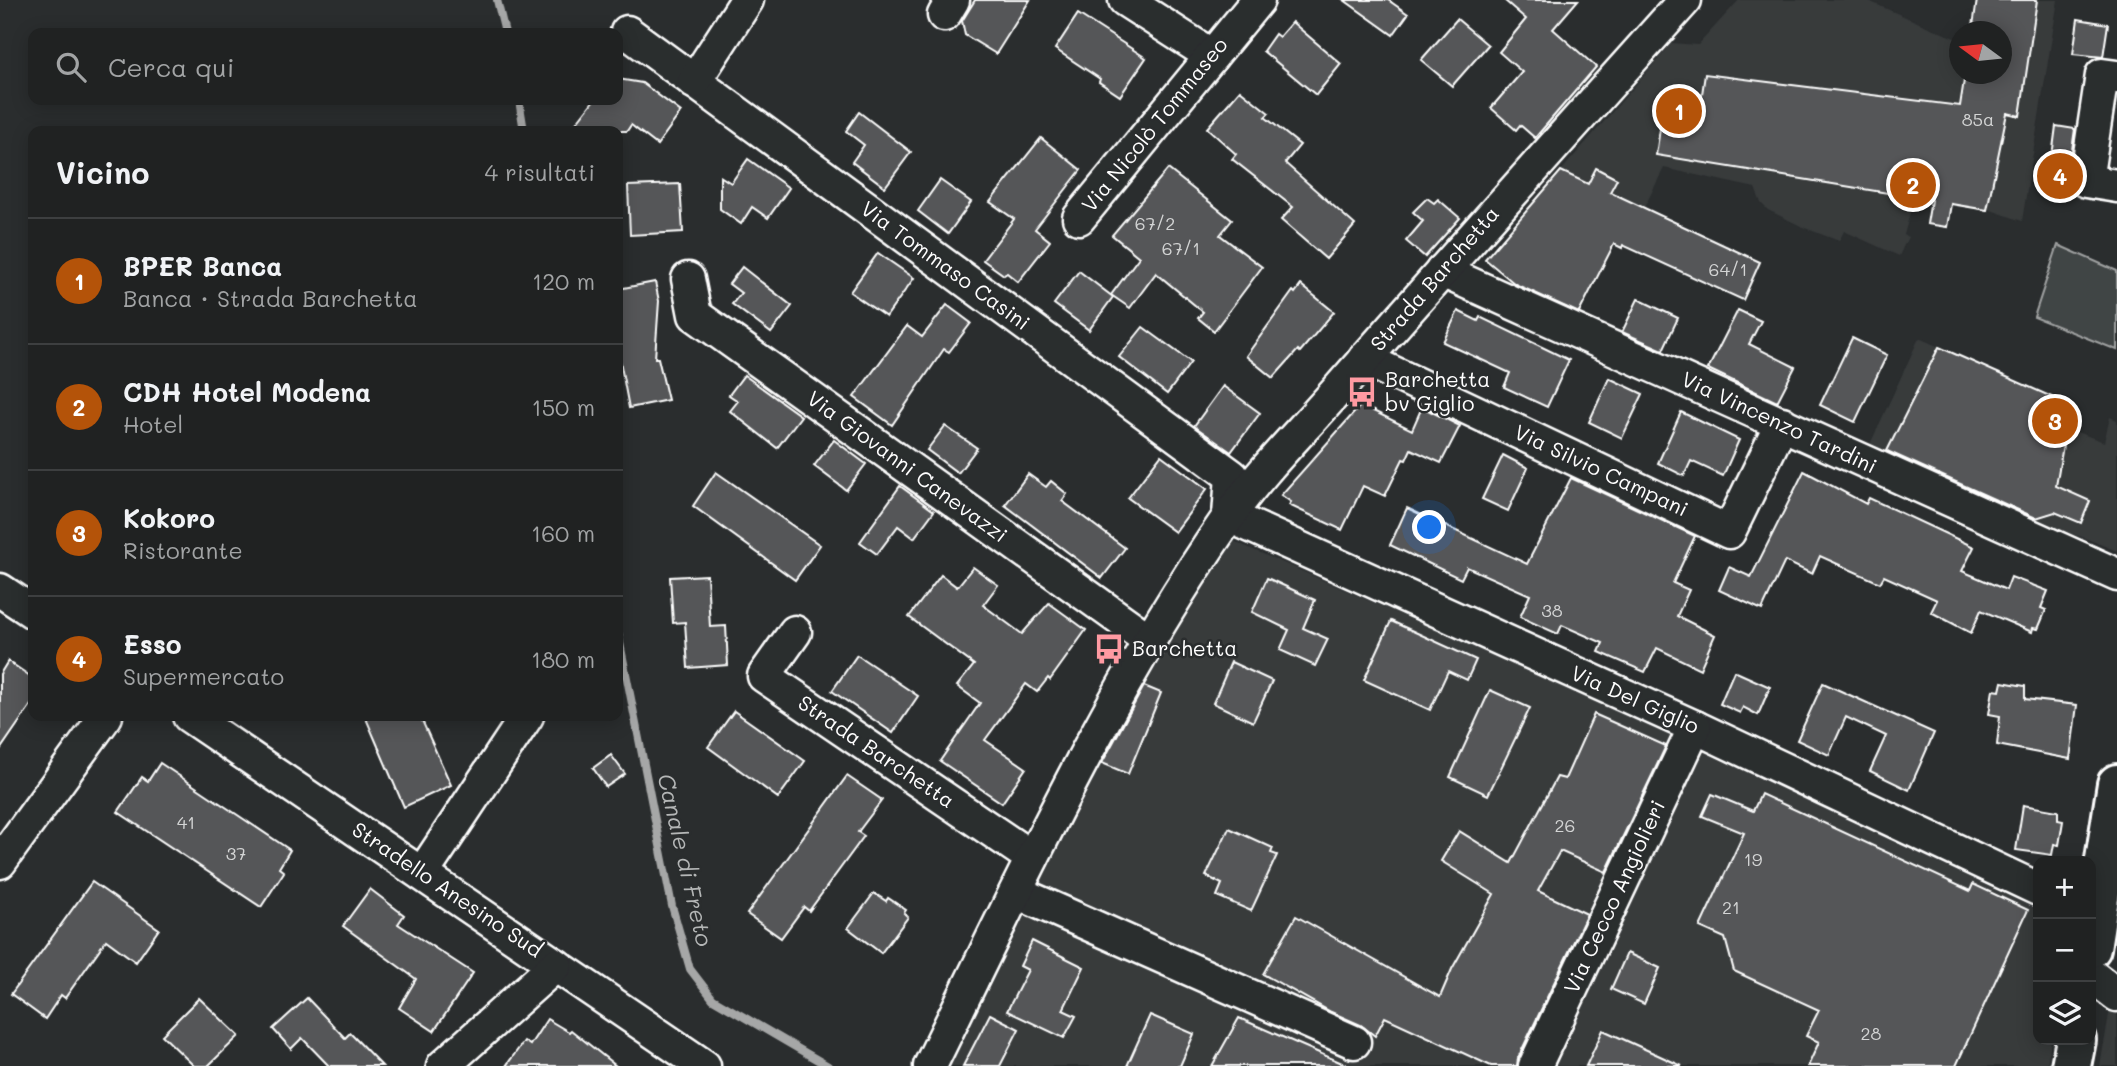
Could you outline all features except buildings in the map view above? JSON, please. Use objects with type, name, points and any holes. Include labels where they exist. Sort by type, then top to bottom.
[{"type":"main road","points":[[2093,919],[2117,784]]},
{"type":"main road","points":[[2071,1066],[2075,1045]]},
{"type":"street","points":[[694,82],[747,0]]},
{"type":"street","points":[[1125,0],[1212,56]]},
{"type":"street","name":"Via Nicolò Tommaseo","points":[[1079,218],[1258,0]]},
{"type":"street","name":"Strada Barchetta","points":[[930,1066],[1080,764],[1149,639],[1229,516],[1364,359],[1685,0]]},
{"type":"street","name":"Via Tommaso Casini","points":[[627,32],[1232,476],[1229,516]]},
{"type":"street","points":[[2117,77],[2102,75],[2085,181],[2117,185]]},
{"type":"street","name":"Via Vincenzo Tardini","points":[[1442,271],[2117,575]]},
{"type":"street","name":"Via Giovanni Canevazzi","points":[[688,279],[695,315],[1149,639]]},
{"type":"street","name":"Via Silvio Campani","points":[[1364,359],[1729,532],[1783,423]]},
{"type":"street","name":"Via Del Giglio","points":[[1229,516],[1695,727],[2033,887]]},
{"type":"street","points":[[0,590],[28,609]]},
{"type":"street","name":"Strada Barchetta","points":[[795,632],[764,676],[1032,858]]},
{"type":"street","points":[[0,862],[102,721]]},
{"type":"street","name":"Stradello Anesino Sud","points":[[196,721],[704,1066]]},
{"type":"street","points":[[422,874],[524,721]]},
{"type":"street","name":"Via Cecco Angiolieri","points":[[1535,1066],[1695,727]]},
{"type":"street","points":[[1016,892],[1353,1042]]},
{"type":"street","points":[[443,1066],[556,965]]},
{"type":"street","points":[[2096,979],[2117,995]]},
{"type":"shaded area","points":[[1739,0],[1866,0],[1949,36],[1949,84],[2012,84],[2012,53],[2037,0],[2058,0],[2022,221],[1988,209],[1952,204],[1947,227],[1927,224],[1931,201],[1914,198],[1904,235],[1908,237],[1899,256],[1844,231],[1839,241],[1805,228],[1768,210],[1761,203],[1755,188],[1664,168],[1644,208],[1640,209],[1561,171],[1672,43],[1698,45]]},
{"type":"shaded area","points":[[2058,245],[2117,271],[2117,350],[2034,317]]},
{"type":"shaded area","points":[[1919,338],[2070,405],[2066,428],[2104,442],[2110,417],[2117,420],[2117,551],[2082,537],[2026,522],[1866,453]]},
{"type":"shaded area","points":[[1229,539],[1573,690],[2033,908],[2033,1045],[2050,1045],[2047,1066],[944,1066],[1136,681]]},
{"type":"shaded area","points":[[2117,969],[2117,1066],[2100,1066]]},
{"type":"waterway","name":"Canale di Freto","points":[[497,0],[504,28]]},
{"type":"waterway","name":"Canale di Freto","points":[[520,105],[523,126]]},
{"type":"waterway","name":"Canale di Freto","points":[[623,658],[672,906],[690,969],[713,999],[828,1066]]},
{"type":"place","name":"BPER Banca","points":[[1679,111]]},
{"type":"place","name":"Esso","points":[[2060,176]]},
{"type":"place","name":"CDH Hotel Modena","points":[[1913,185]]},
{"type":"place","name":"Barchetta bv Giglio","points":[[1362,392]]},
{"type":"place","name":"Kokoro","points":[[2055,421]]},
{"type":"place","name":"Barchetta","points":[[1109,649]]}]
